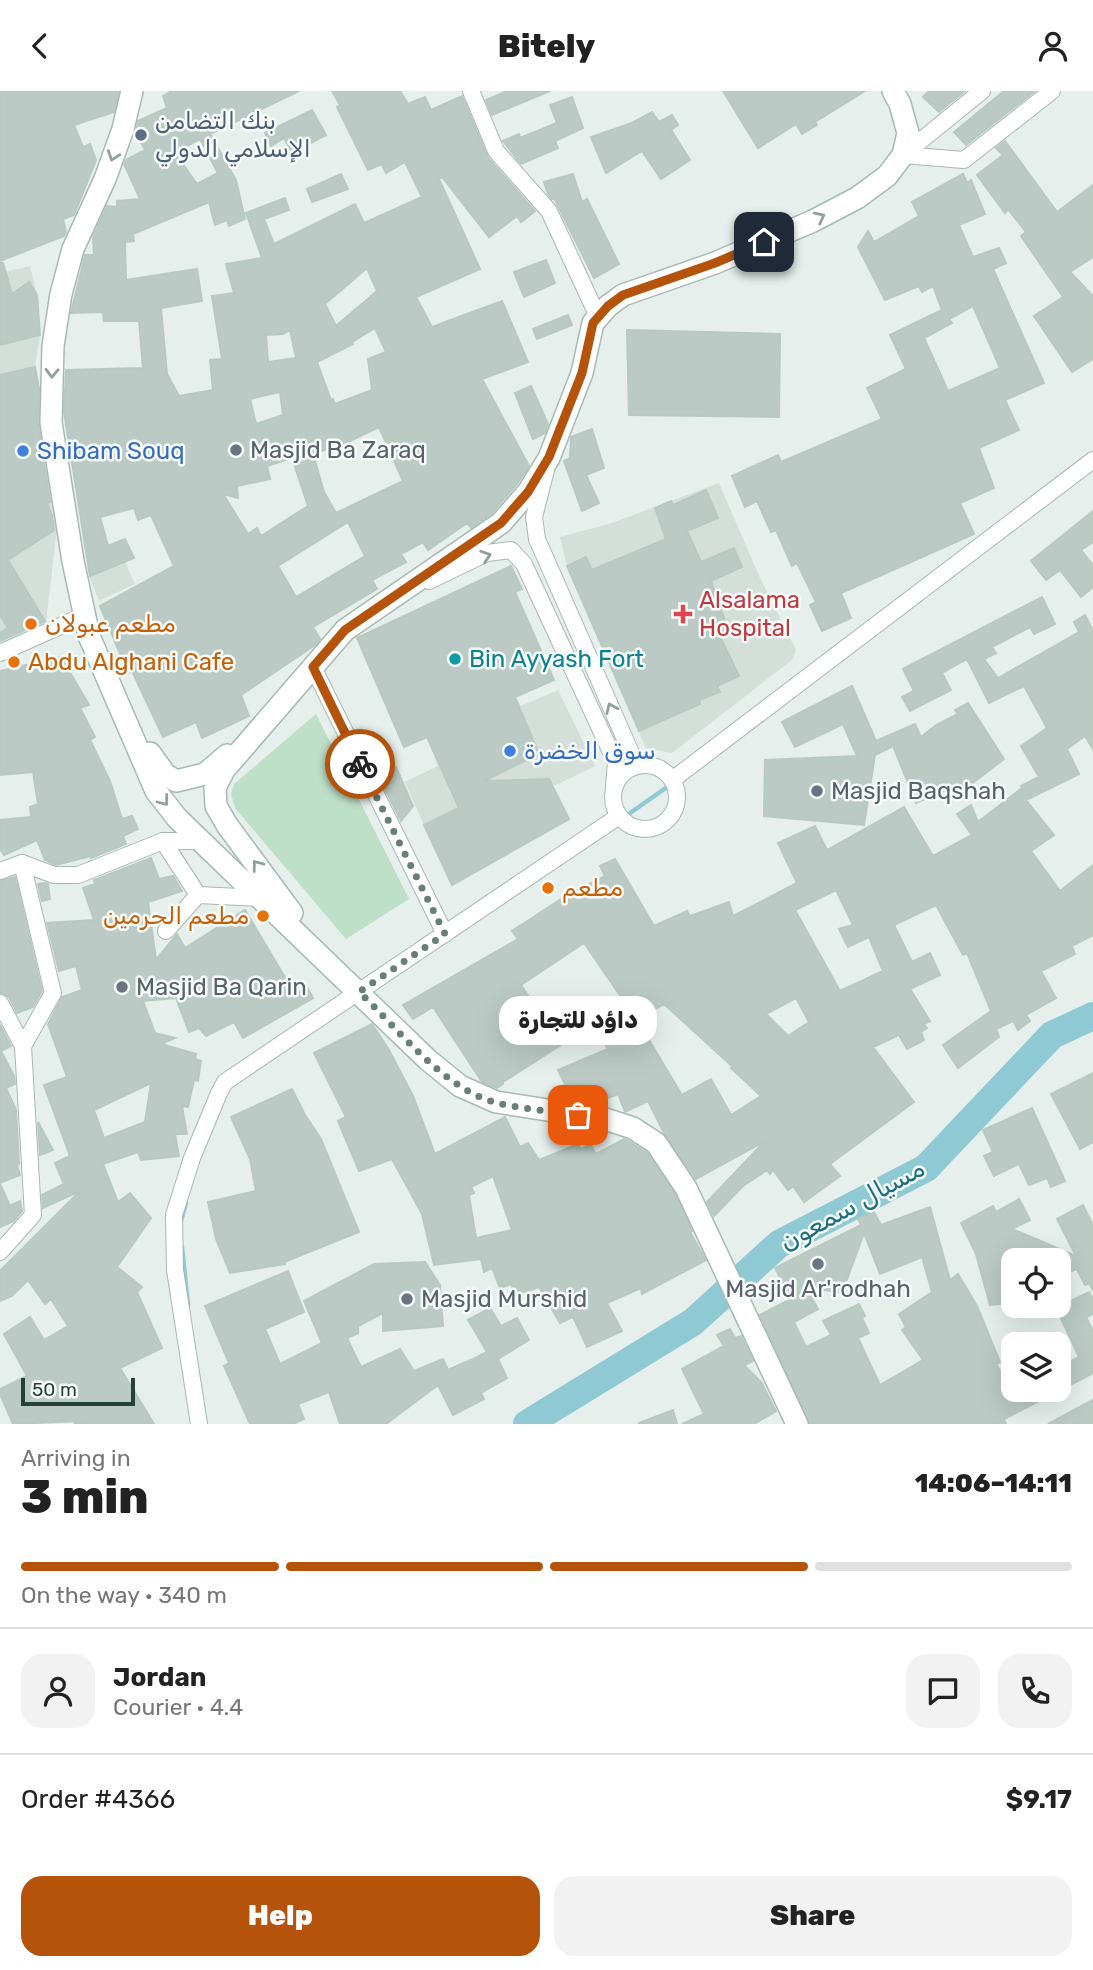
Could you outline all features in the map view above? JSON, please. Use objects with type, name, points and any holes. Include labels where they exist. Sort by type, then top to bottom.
[{"type":"main road","points":[[132,91],[123,129],[105,179],[73,249],[61,294],[53,346],[51,423],[73,561],[89,636],[156,791],[177,818],[428,1060],[460,1086],[496,1102],[605,1119],[633,1128],[656,1143],[686,1188],[797,1424]]},
{"type":"main road","points":[[326,960],[216,806],[215,788],[224,770],[345,630],[501,523],[528,492],[549,457],[582,373],[593,323],[608,306],[623,295],[715,263],[813,221],[857,198],[887,176],[903,155],[908,133],[900,104],[893,91]]},
{"type":"main road","points":[[125,717],[165,774],[176,781],[205,774],[264,723]]},
{"type":"street","points":[[471,91],[496,151],[549,211],[598,317]]},
{"type":"street","points":[[903,155],[982,91]]},
{"type":"street","points":[[903,155],[964,160],[1052,91]]},
{"type":"street","points":[[380,605],[487,553],[511,550],[530,575],[616,764],[614,807],[619,816],[637,828],[648,829],[667,820],[677,801],[672,780],[656,766],[646,764],[632,755],[537,540],[534,517],[549,457]]},
{"type":"street","points":[[672,780],[1093,460]]},
{"type":"street","points":[[0,653],[85,615]]},
{"type":"street","points":[[313,667],[445,934]]},
{"type":"street","points":[[614,786],[627,770],[646,764]]},
{"type":"street","points":[[199,1424],[175,1270],[174,1215],[192,1158],[225,1082],[619,816]]},
{"type":"street","points":[[163,841],[198,895]]},
{"type":"street","points":[[0,871],[22,863],[54,875],[78,875],[163,841],[202,841]]},
{"type":"street","points":[[22,863],[53,993],[23,1047]]},
{"type":"street","points":[[198,895],[261,898]]},
{"type":"street","points":[[166,931],[198,895]]},
{"type":"street","points":[[0,1003],[23,1047],[33,1215],[0,1252]]},
{"type":"shaded area","name":"Shibam Souq","points":[[30,266],[37,295],[40,335],[35,367],[51,502],[57,528],[46,622],[0,647],[0,273]]},
{"type":"shaded area","name":"Alsalama Hospital","points":[[719,483],[760,578],[796,650],[792,660],[672,753],[646,748],[567,566],[560,537],[609,524]]},
{"type":"shaded area","points":[[125,562],[135,584],[99,601],[89,576]]},
{"type":"shaded area","name":"سوق الخضرة","points":[[558,690],[595,766],[554,786],[549,779],[516,780],[424,825],[405,782],[438,766],[427,737],[515,698],[521,706]]},
{"type":"green space","points":[[316,714],[409,899],[346,939],[235,808],[231,794],[234,784]]},
{"type":"building","points":[[0,91],[119,91],[114,112],[74,125],[83,147],[90,144],[96,160],[74,215],[63,219],[66,232],[64,236],[0,261]]},
{"type":"building","points":[[172,91],[299,91],[210,134],[236,180],[245,219],[229,226],[227,220],[215,225],[209,202],[133,234],[134,241],[125,242],[126,280],[197,269],[202,301],[161,308],[167,374],[179,396],[213,390],[210,360],[222,359],[212,296],[234,293],[226,264],[262,258],[246,213],[285,198],[289,210],[264,219],[274,244],[355,204],[364,223],[422,197],[405,162],[386,173],[382,164],[368,170],[332,91],[400,91],[408,104],[425,97],[431,110],[462,96],[488,158],[535,211],[521,222],[517,216],[489,237],[442,177],[439,179],[480,269],[416,297],[432,327],[502,301],[528,362],[482,379],[529,466],[492,513],[471,528],[467,523],[428,550],[423,542],[401,554],[406,562],[372,580],[377,589],[313,627],[320,639],[315,645],[241,695],[249,716],[202,738],[196,722],[163,737],[132,671],[128,673],[100,606],[174,566],[151,515],[138,520],[134,508],[100,517],[108,546],[125,539],[134,558],[90,576],[64,412],[66,370],[143,368],[139,321],[104,321],[103,312],[71,313],[85,255],[94,255],[93,237],[107,206],[117,207],[117,201],[140,199],[124,164],[126,160],[145,150],[136,133],[138,121],[167,108],[163,96]],"holes":[[[200,139],[218,173],[197,184],[175,153]],[[367,268],[377,291],[336,326],[325,304]],[[375,328],[386,352],[368,359],[372,390],[335,404],[333,399],[331,400],[317,362],[353,344],[352,342]],[[290,330],[296,358],[268,362],[266,335],[283,334]],[[280,392],[283,415],[256,424],[250,399]],[[379,427],[403,481],[336,513],[324,492],[313,454],[348,442]],[[292,458],[308,506],[261,536],[257,528],[248,534],[223,494],[238,498],[237,486],[270,479],[267,466]],[[348,522],[365,556],[296,597],[278,566]]]},
{"type":"building","points":[[507,91],[550,91],[492,115],[486,100]]},
{"type":"building","points":[[723,91],[865,91],[815,122],[817,125],[802,134],[796,124],[758,148]]},
{"type":"building","points":[[929,91],[965,91],[939,112],[923,97]]},
{"type":"building","points":[[1004,91],[1035,91],[966,145],[954,132]]},
{"type":"building","points":[[572,97],[583,128],[555,141],[558,148],[521,164],[503,141],[519,134],[520,138],[557,123],[550,105]]},
{"type":"building","points":[[312,110],[326,135],[292,153],[284,138],[271,146],[265,133]]},
{"type":"building","points":[[652,112],[659,122],[672,115],[678,125],[671,130],[690,160],[661,179],[642,151],[606,173],[591,137],[632,123]]},
{"type":"building","points":[[1005,141],[1057,212],[1093,185],[1093,257],[1070,272],[1093,296],[1093,359],[1072,372],[1034,316],[1063,297],[1021,236],[1026,232],[1008,209],[1005,213],[977,175],[1003,155],[996,148]]},
{"type":"building","points":[[341,174],[348,189],[312,202],[307,189]]},
{"type":"building","points":[[573,174],[582,202],[587,199],[619,264],[594,278],[544,182]]},
{"type":"building","points":[[963,174],[967,183],[971,180],[985,214],[959,225],[973,257],[999,248],[1006,263],[993,269],[1044,383],[1005,400],[1019,430],[979,448],[994,488],[960,503],[974,534],[841,593],[851,618],[822,631],[810,605],[816,602],[797,563],[792,566],[776,530],[771,532],[757,501],[745,507],[732,476],[778,455],[781,462],[882,419],[867,388],[906,369],[890,335],[942,310],[933,286],[922,292],[919,286],[885,300],[858,247],[868,231],[874,242],[919,216],[912,202]],"holes":[[[973,306],[1000,368],[948,391],[924,338],[952,323],[949,319]]]},
{"type":"building","points":[[546,260],[555,283],[524,297],[514,272]]},
{"type":"building","points":[[0,263],[3,263],[12,294],[29,282],[37,295],[40,335],[0,345]]},
{"type":"building","points":[[568,315],[572,325],[537,339],[533,329]]},
{"type":"building","points":[[627,330],[780,334],[779,417],[629,415]]},
{"type":"building","name":"Shibam Souq","points":[[35,367],[39,389],[38,425],[50,502],[47,503],[54,530],[8,560],[45,621],[0,641],[0,633],[8,628],[0,615],[0,375]]},
{"type":"building","points":[[531,386],[548,424],[545,433],[533,439],[515,393]]},
{"type":"building","points":[[592,429],[604,468],[586,475],[599,503],[582,511],[564,461],[570,458],[571,437]]},
{"type":"building","name":"Alsalama Hospital","points":[[706,490],[718,518],[687,531],[701,562],[734,548],[742,567],[711,581],[728,630],[720,636],[739,676],[717,686],[720,692],[699,700],[700,704],[639,731],[567,566],[586,557],[592,570],[666,539],[655,508],[671,501],[673,505]]},
{"type":"building","points":[[1093,511],[1093,542],[1081,550],[1093,565],[1093,587],[1081,597],[1060,570],[1046,580],[1031,561]]},
{"type":"building","points":[[511,566],[522,589],[515,592],[554,680],[515,697],[539,754],[484,781],[549,779],[569,819],[452,885],[424,825],[459,808],[427,737],[404,747],[357,638]]},
{"type":"building","points":[[1042,597],[1055,624],[1034,634],[1030,627],[992,647],[996,653],[984,659],[998,678],[1079,632],[1074,622],[1085,615],[1093,631],[1093,749],[1085,736],[1067,749],[1079,774],[1026,800],[1054,835],[1031,851],[1060,891],[1093,865],[1093,935],[1072,946],[1075,954],[1041,971],[1056,998],[1026,1015],[1030,1021],[1018,1030],[1013,1021],[996,1029],[999,1037],[958,1068],[943,1045],[991,1011],[967,953],[963,955],[936,905],[894,925],[912,962],[930,953],[940,975],[910,989],[930,1021],[924,1024],[927,1028],[921,1032],[924,1040],[907,1049],[899,1035],[873,1047],[914,1102],[830,1164],[840,1176],[804,1202],[793,1186],[788,1190],[773,1170],[770,1174],[767,1170],[743,1186],[714,1216],[707,1202],[765,1141],[696,1179],[664,1133],[648,1101],[625,1112],[618,1094],[593,1104],[573,1101],[558,1070],[608,1049],[602,1039],[637,1020],[584,943],[521,985],[545,1021],[585,999],[599,1023],[497,1088],[482,1082],[433,1007],[413,1019],[403,1005],[518,939],[512,931],[564,897],[605,876],[600,866],[615,859],[654,926],[687,911],[690,916],[729,902],[733,916],[797,883],[778,843],[815,826],[827,850],[904,807],[933,856],[972,835],[957,814],[971,805],[978,822],[1022,788],[1021,786],[1039,777],[1021,746],[1047,728],[1024,686],[989,703],[967,659],[942,673],[951,690],[910,711],[902,697],[914,691],[903,669]],"holes":[[[836,890],[853,925],[839,929],[848,947],[869,937],[883,971],[840,991],[795,910]],[[796,998],[809,1022],[788,1036],[766,1014]],[[664,1004],[733,1067],[731,1068],[761,1096],[731,1115],[711,1079],[682,1095],[637,1020]]]},
{"type":"building","points":[[61,657],[89,705],[80,708],[95,737],[90,740],[110,781],[122,819],[132,816],[138,829],[123,836],[126,844],[91,858],[56,865],[45,860],[37,840],[4,855],[0,849],[0,820],[31,817],[30,807],[38,804],[33,772],[0,775],[0,671]]},
{"type":"building","points":[[852,686],[876,741],[915,724],[921,737],[936,725],[958,714],[955,710],[968,703],[1004,759],[961,792],[955,786],[916,803],[893,746],[875,755],[864,825],[764,816],[765,760],[857,756],[843,724],[795,747],[782,722]]},
{"type":"building","points":[[374,767],[396,767],[413,806],[401,821]]},
{"type":"building","points":[[151,858],[159,879],[173,876],[182,891],[148,902],[156,960],[177,934],[185,948],[245,910],[286,979],[291,977],[299,992],[307,987],[313,998],[243,1038],[234,1022],[206,1036],[199,1028],[189,1032],[176,998],[143,1001],[155,1033],[175,1038],[161,1044],[196,1054],[195,1059],[201,1061],[198,1081],[194,1080],[188,1107],[182,1106],[187,1134],[175,1134],[179,1156],[141,1160],[138,1152],[103,1164],[118,1202],[130,1193],[151,1218],[117,1267],[142,1287],[137,1292],[162,1348],[120,1368],[154,1424],[74,1424],[81,1421],[13,1424],[0,1389],[27,1376],[4,1334],[30,1317],[44,1340],[68,1326],[51,1299],[45,1304],[28,1280],[12,1296],[0,1301],[0,1271],[80,1191],[43,1208],[42,1195],[64,1184],[55,1163],[70,1156],[44,1085],[67,1077],[48,1024],[62,997],[82,990],[76,966],[59,971],[47,923],[94,920],[83,888],[95,884],[94,880]],"holes":[[[151,1083],[145,1122],[104,1138],[94,1110]]]},
{"type":"building","points":[[15,877],[42,991],[33,1007],[17,1013],[9,997],[0,993],[0,881]]},
{"type":"building","points":[[38,884],[48,884],[50,899],[42,901]]},
{"type":"building","points":[[372,1024],[413,1096],[435,1154],[505,1117],[520,1147],[528,1143],[539,1160],[578,1144],[581,1149],[590,1144],[596,1154],[624,1139],[627,1140],[647,1153],[675,1194],[692,1231],[690,1232],[706,1260],[642,1294],[641,1288],[607,1303],[622,1331],[587,1347],[573,1317],[560,1323],[539,1287],[516,1295],[511,1284],[500,1288],[492,1268],[484,1272],[481,1259],[434,1265],[422,1214],[392,1159],[359,1171],[338,1121],[346,1117],[314,1053]],"holes":[[[493,1176],[512,1230],[476,1238],[469,1195],[474,1193],[471,1187]]]},
{"type":"building","points":[[0,1025],[11,1046],[1,1051],[14,1076],[15,1084],[6,1088],[16,1110],[17,1165],[20,1175],[0,1183]]},
{"type":"building","points":[[1093,1073],[1093,1142],[1080,1149],[1051,1094]]},
{"type":"building","points":[[292,1089],[321,1139],[359,1232],[284,1262],[285,1264],[230,1273],[216,1239],[208,1202],[256,1191],[250,1159],[231,1117]]},
{"type":"building","points":[[1032,1108],[1065,1181],[1051,1187],[1047,1178],[1029,1185],[1019,1164],[994,1176],[984,1156],[993,1152],[983,1130]]},
{"type":"building","points":[[38,1122],[53,1150],[40,1155]]},
{"type":"building","points":[[0,1184],[10,1206],[20,1201],[22,1211],[14,1221],[0,1227]]},
{"type":"building","points":[[1019,1199],[1030,1220],[1012,1229],[1057,1248],[1001,1248],[1001,1304],[990,1305],[976,1254],[961,1223],[993,1206],[996,1212]]},
{"type":"building","points":[[1083,1205],[1093,1225],[1093,1291],[1089,1283],[1085,1285],[1077,1269],[1071,1272],[1071,1254],[1076,1256],[1057,1219]]},
{"type":"building","points":[[930,1207],[950,1280],[958,1274],[977,1306],[1000,1362],[996,1364],[1001,1373],[1001,1402],[1037,1402],[1004,1419],[1006,1424],[810,1424],[760,1315],[791,1299],[775,1268],[861,1225],[858,1219],[874,1212],[881,1225]],"holes":[[[864,1233],[880,1274],[922,1257],[932,1292],[899,1314],[906,1327],[902,1330],[923,1360],[880,1385],[858,1338],[869,1333],[859,1304],[823,1321],[831,1335],[806,1347],[794,1322],[818,1309],[806,1287],[842,1293]]]},
{"type":"building","points":[[425,1262],[440,1285],[443,1326],[383,1331],[383,1313],[358,1326],[358,1333],[347,1338],[361,1367],[400,1349],[414,1371],[443,1359],[448,1370],[475,1358],[487,1352],[468,1320],[490,1308],[501,1326],[517,1318],[529,1340],[498,1359],[507,1378],[481,1393],[484,1399],[453,1415],[438,1385],[386,1424],[340,1424],[329,1392],[298,1404],[304,1419],[293,1424],[250,1424],[224,1366],[229,1363],[205,1306],[288,1271],[304,1312],[265,1329],[280,1364],[322,1343],[304,1301],[374,1264]]},
{"type":"building","points":[[1089,1292],[1093,1299],[1093,1314],[1086,1317],[1093,1331],[1093,1373],[1071,1384],[1071,1361],[1079,1357],[1071,1340],[1071,1332],[1067,1332],[1061,1318],[1071,1318],[1071,1301]]},
{"type":"building","points":[[730,1329],[735,1338],[741,1336],[753,1361],[744,1365],[761,1382],[776,1411],[754,1424],[682,1424],[704,1414],[682,1369],[724,1346],[717,1335]]},
{"type":"building","points":[[1093,1400],[1093,1424],[1048,1424]]},
{"type":"building","points":[[673,1410],[677,1424],[639,1424],[639,1423]]},
{"type":"waterway","points":[[623,818],[670,785]]},
{"type":"waterway","name":"مسيال سمعون","points":[[527,1424],[693,1322],[779,1244],[926,1168],[1052,1035],[1093,1016]]},
{"type":"waterway","points":[[181,1221],[186,1203]]},
{"type":"waterway","points":[[182,1247],[188,1305]]},
{"type":"way so far","points":[[360,764],[445,934],[359,992],[428,1060],[460,1086],[496,1102],[578,1115]]},
{"type":"place","name":"بنك التضامن الإسلامي الدولي","points":[[141,135]]},
{"type":"place","name":"Masjid Ba Zaraq","points":[[236,450]]},
{"type":"place","name":"Shibam Souq","points":[[23,451]]},
{"type":"place","name":"Alsalama Hospital","points":[[683,614]]},
{"type":"place","name":"مطعم عبولان","points":[[31,624]]},
{"type":"place","name":"Bin Ayyash Fort","points":[[455,659]]},
{"type":"place","name":"Abdu Alghani Cafe","points":[[14,662]]},
{"type":"place","name":"سوق الخضرة","points":[[510,751]]},
{"type":"place","name":"Masjid Baqshah","points":[[817,791]]},
{"type":"place","name":"مطعم","points":[[548,888]]},
{"type":"place","name":"مطعم الحرمين","points":[[263,916]]},
{"type":"place","name":"Masjid Ba Qarin","points":[[122,987]]},
{"type":"place","name":"داؤد للتجارة","points":[[578,1115]]},
{"type":"place","name":"Masjid Ar'rodhah","points":[[818,1264]]},
{"type":"place","name":"Masjid Murshid","points":[[407,1299]]},
{"type":"route","points":[[360,764],[313,667],[345,630],[501,523],[528,492],[549,457],[582,373],[593,323],[608,306],[623,295],[715,263],[764,242]]}]
